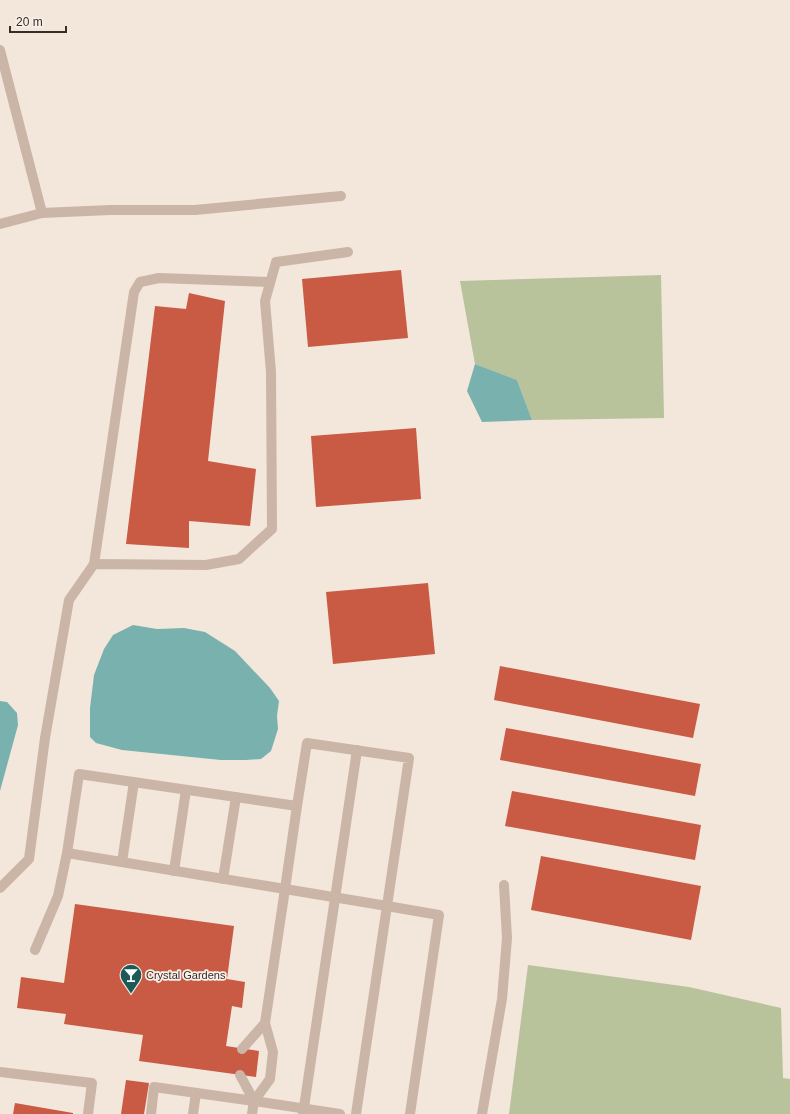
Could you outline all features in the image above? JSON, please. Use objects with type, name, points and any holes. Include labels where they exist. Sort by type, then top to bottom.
[{"type":"lane","points":[[0,50],[42,213]]},
{"type":"lane","points":[[0,224],[42,213],[110,210],[195,210],[341,196]]},
{"type":"lane","points":[[94,564],[206,565],[239,559],[272,529],[271,372],[265,301],[270,282],[276,262],[348,252]]},
{"type":"lane","points":[[0,888],[29,859],[45,738],[69,600],[94,564],[134,292],[140,282],[159,278],[270,282]]},
{"type":"lane","points":[[252,1114],[254,1101],[270,1079],[274,1052],[265,1023],[307,743],[409,758],[356,1114]]},
{"type":"lane","points":[[303,1111],[356,750]]},
{"type":"lane","points":[[35,950],[58,896],[67,853],[79,774],[297,806]]},
{"type":"lane","points":[[122,862],[134,782]]},
{"type":"lane","points":[[174,870],[186,790]]},
{"type":"lane","points":[[223,879],[236,797]]},
{"type":"lane","points":[[67,853],[439,915],[410,1114]]},
{"type":"lane","points":[[482,1114],[502,991],[507,938],[504,885]]},
{"type":"lane","points":[[242,1049],[265,1023]]},
{"type":"lane","points":[[0,1072],[92,1083],[88,1114]]},
{"type":"lane","points":[[240,1075],[254,1101]]},
{"type":"lane","points":[[151,1114],[154,1088],[254,1101],[303,1111],[340,1114]]},
{"type":"lane","points":[[193,1114],[196,1093]]},
{"type":"green space","points":[[661,275],[664,418],[532,420],[517,380],[475,364],[460,281]]},
{"type":"green space","points":[[528,965],[689,987],[781,1008],[783,1078],[790,1079],[790,1114],[509,1114]]},
{"type":"water","points":[[475,364],[517,380],[532,420],[482,422],[467,391]]},
{"type":"water","points":[[133,625],[157,629],[184,628],[205,632],[235,651],[270,688],[279,701],[277,716],[278,729],[271,751],[261,759],[221,760],[122,750],[96,743],[90,737],[90,708],[94,675],[104,649],[113,635]]},
{"type":"water","points":[[0,701],[7,702],[17,713],[18,725],[0,791]]},
{"type":"building","points":[[401,270],[408,338],[308,347],[302,279]]},
{"type":"building","points":[[189,293],[225,301],[208,461],[256,469],[250,526],[189,521],[189,548],[126,544],[155,306],[186,309]]},
{"type":"building","points":[[416,428],[421,499],[316,507],[311,436]]},
{"type":"building","points":[[428,583],[435,654],[333,664],[326,592]]},
{"type":"building","points":[[500,666],[700,704],[693,738],[494,700]]},
{"type":"building","points":[[506,728],[701,764],[695,796],[500,760]]},
{"type":"building","points":[[512,791],[701,825],[695,860],[505,826]]},
{"type":"building","points":[[541,856],[701,886],[691,940],[531,910]]},
{"type":"building","name":"Crystal Gardens","points":[[75,904],[234,926],[227,979],[245,982],[242,1008],[232,1006],[226,1046],[259,1051],[256,1077],[139,1061],[143,1035],[64,1024],[66,1014],[17,1008],[21,977],[64,983]]},
{"type":"building","points":[[126,1080],[149,1083],[144,1114],[121,1114]]},
{"type":"building","points":[[15,1103],[73,1113],[73,1114],[13,1114]]},
{"type":"place","name":"Crystal Gardens","points":[[131,994]]}]
